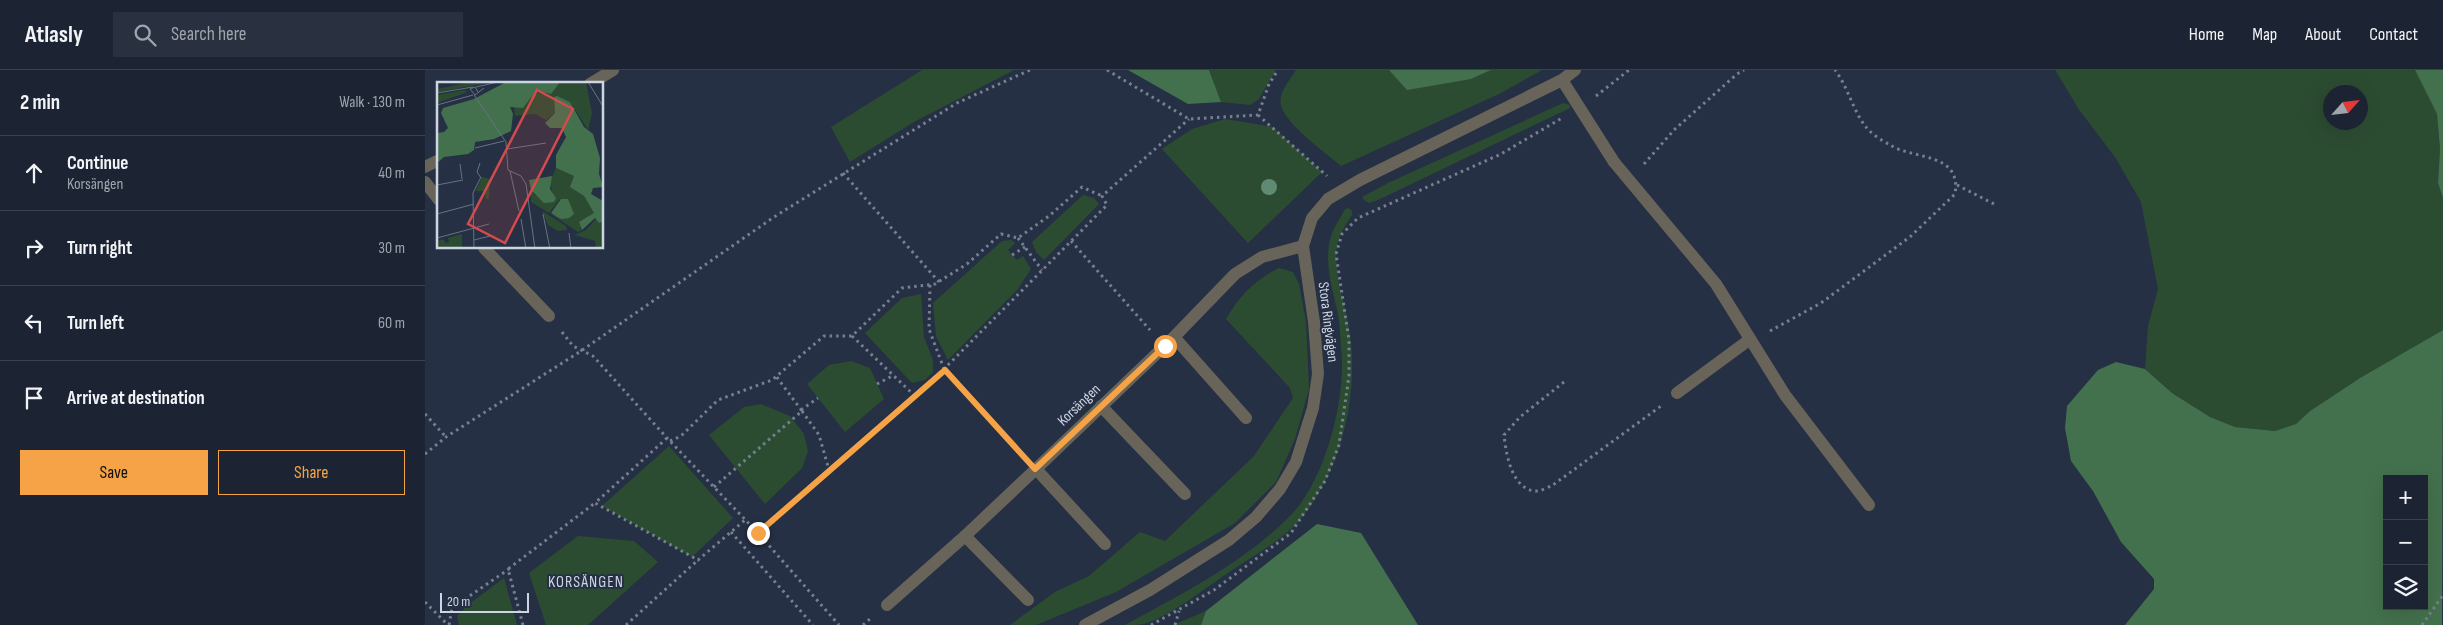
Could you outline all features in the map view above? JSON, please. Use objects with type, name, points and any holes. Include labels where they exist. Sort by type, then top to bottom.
[{"type":"street","points":[[592,82],[613,70]]},
{"type":"street","name":"Stora Ringvägen","points":[[1085,625],[1151,590],[1229,540],[1255,517],[1280,489],[1296,462],[1313,408],[1318,374],[1314,322],[1303,246],[1312,218],[1328,199],[1562,80],[1575,70]]},
{"type":"street","points":[[1562,80],[1581,107],[1614,162],[1715,284],[1785,395],[1869,505]]},
{"type":"street","points":[[425,167],[437,161]]},
{"type":"street","points":[[425,182],[437,197]]},
{"type":"street","name":"Korsängen","points":[[887,605],[965,536],[1165,346],[1235,274],[1261,257],[1303,246]]},
{"type":"street","points":[[485,249],[549,316]]},
{"type":"street","points":[[1174,337],[1246,418]]},
{"type":"street","points":[[1677,394],[1749,340]]},
{"type":"street","points":[[1101,406],[1185,494]]},
{"type":"street","points":[[1035,469],[1105,544]]},
{"type":"street","points":[[965,536],[1028,600]]},
{"type":"path","points":[[425,454],[446,437],[581,351],[774,217],[843,173],[957,104],[1030,70]]},
{"type":"path","points":[[1107,70],[1189,119],[1258,115],[1330,179],[1357,218]]},
{"type":"path","points":[[1258,115],[1269,84],[1278,70]]},
{"type":"path","points":[[1151,625],[1214,590],[1291,533],[1325,481],[1339,446],[1349,376],[1349,340],[1336,254],[1342,234],[1357,218],[1501,154],[1581,107],[1629,70]]},
{"type":"path","points":[[1630,179],[1674,130],[1737,74],[1744,70]]},
{"type":"path","points":[[1749,340],[1758,334],[1773,330],[1821,303],[1911,236],[1955,194],[1957,185],[1954,174],[1938,160],[1892,147],[1866,128],[1843,80],[1835,70]]},
{"type":"path","points":[[1102,196],[1189,119]]},
{"type":"path","points":[[843,173],[939,282]]},
{"type":"path","points":[[1957,185],[1995,205]]},
{"type":"path","points":[[758,533],[945,370],[1107,205],[1102,196],[1082,187],[1049,216],[1018,238]]},
{"type":"path","points":[[851,336],[902,288],[930,285],[939,282],[967,264],[1001,234],[1018,238],[1042,270]]},
{"type":"path","points":[[1071,241],[1165,346]]},
{"type":"path","points":[[1013,255],[1025,247]]},
{"type":"path","points":[[930,285],[929,329],[945,370],[1035,469]]},
{"type":"path","points":[[549,316],[573,346],[593,356],[669,440],[758,533],[839,625]]},
{"type":"path","points":[[449,625],[452,608],[595,503],[669,440],[681,436],[718,400],[772,380],[824,336],[851,336],[915,396]]},
{"type":"path","points":[[877,384],[894,375]]},
{"type":"path","points":[[776,376],[819,435],[829,470]]},
{"type":"path","points":[[1564,382],[1520,417],[1504,436],[1506,454],[1512,472],[1523,486],[1538,491],[1553,485],[1677,394]]},
{"type":"path","points":[[714,487],[818,398]]},
{"type":"path","points":[[425,414],[446,437]]},
{"type":"path","points":[[595,503],[698,560]]},
{"type":"path","points":[[626,625],[745,520]]},
{"type":"path","points":[[731,532],[813,625]]},
{"type":"path","points":[[509,568],[523,625]]},
{"type":"path","points":[[2421,625],[2443,594]]},
{"type":"path","points":[[425,602],[449,625]]},
{"type":"path","points":[[1175,625],[1180,610]]},
{"type":"green space","points":[[922,70],[1014,70],[912,123],[850,162],[831,127]]},
{"type":"green space","points":[[1128,70],[1209,70],[1221,102],[1188,104]]},
{"type":"green space","points":[[1209,70],[1276,70],[1259,99],[1250,105],[1221,102]]},
{"type":"green space","points":[[1296,70],[1389,70],[1471,79],[1491,70],[1542,70],[1501,93],[1341,166],[1316,146],[1284,113],[1281,105],[1281,96]]},
{"type":"green space","points":[[1389,70],[1491,70],[1471,79],[1407,90]]},
{"type":"green space","points":[[2055,70],[2415,70],[2437,114],[2440,149],[2438,183],[2443,198],[2443,330],[2360,378],[2310,411],[2296,424],[2275,431],[2235,427],[2210,417],[2172,393],[2145,369],[2148,326],[2158,289],[2141,202],[2115,157],[2080,111]]},
{"type":"green space","points":[[2415,70],[2443,70],[2443,198],[2438,183],[2440,149],[2437,114]]},
{"type":"green space","points":[[1563,103],[1570,105],[1570,108],[1378,200],[1369,203],[1362,197],[1388,183]]},
{"type":"green space","points":[[1225,119],[1273,127],[1322,172],[1248,243],[1162,149],[1192,129]]},
{"type":"green space","points":[[1083,195],[1094,198],[1099,204],[1044,260],[1036,252],[1032,242]]},
{"type":"green space","points":[[1349,208],[1352,211],[1352,215],[1339,238],[1336,256],[1338,277],[1349,328],[1352,378],[1344,430],[1337,455],[1327,479],[1299,521],[1274,542],[1166,614],[1144,624],[1125,625],[1211,577],[1252,549],[1289,517],[1302,502],[1313,483],[1331,438],[1337,414],[1342,368],[1340,327],[1330,277],[1328,249],[1334,228],[1345,209]]},
{"type":"green space","points":[[1011,240],[1015,243],[1008,250],[1017,260],[1023,256],[1031,269],[1018,289],[948,360],[936,336],[933,303],[1002,241]]},
{"type":"green space","points":[[1279,268],[1293,272],[1299,284],[1306,322],[1309,389],[1295,439],[1276,482],[1235,523],[1116,592],[1036,625],[1010,625],[1055,592],[1089,576],[1140,532],[1165,541],[1254,456],[1293,398],[1290,388],[1226,319],[1248,289]]},
{"type":"green space","points":[[921,294],[924,337],[933,360],[933,372],[925,380],[912,383],[865,333],[902,298]]},
{"type":"green space","points":[[2443,330],[2442,625],[2125,625],[2154,589],[2154,579],[2121,542],[2093,491],[2071,461],[2065,428],[2067,406],[2098,370],[2116,362],[2145,369],[2172,393],[2210,417],[2235,427],[2275,431],[2296,424],[2310,411],[2360,378]]},
{"type":"green space","points":[[851,361],[870,368],[884,399],[845,432],[807,384],[829,365]]},
{"type":"green space","points":[[761,404],[790,416],[804,434],[808,451],[802,468],[765,504],[709,435],[744,407]]},
{"type":"green space","points":[[669,446],[733,518],[692,557],[602,506]]},
{"type":"green space","points":[[1317,524],[1361,533],[1418,625],[1201,625],[1206,611]]},
{"type":"green space","points":[[578,536],[634,541],[658,562],[588,625],[546,625],[529,573]]},
{"type":"green space","points":[[504,578],[517,625],[459,625],[457,616],[469,604]]},
{"type":"green space","points":[[1206,611],[1201,625],[1173,625]]},
{"type":"district","name":"KORSÄNGEN","points":[[586,582]]},
{"type":"route","points":[[758,533],[945,370],[1035,469],[1165,346]]}]
